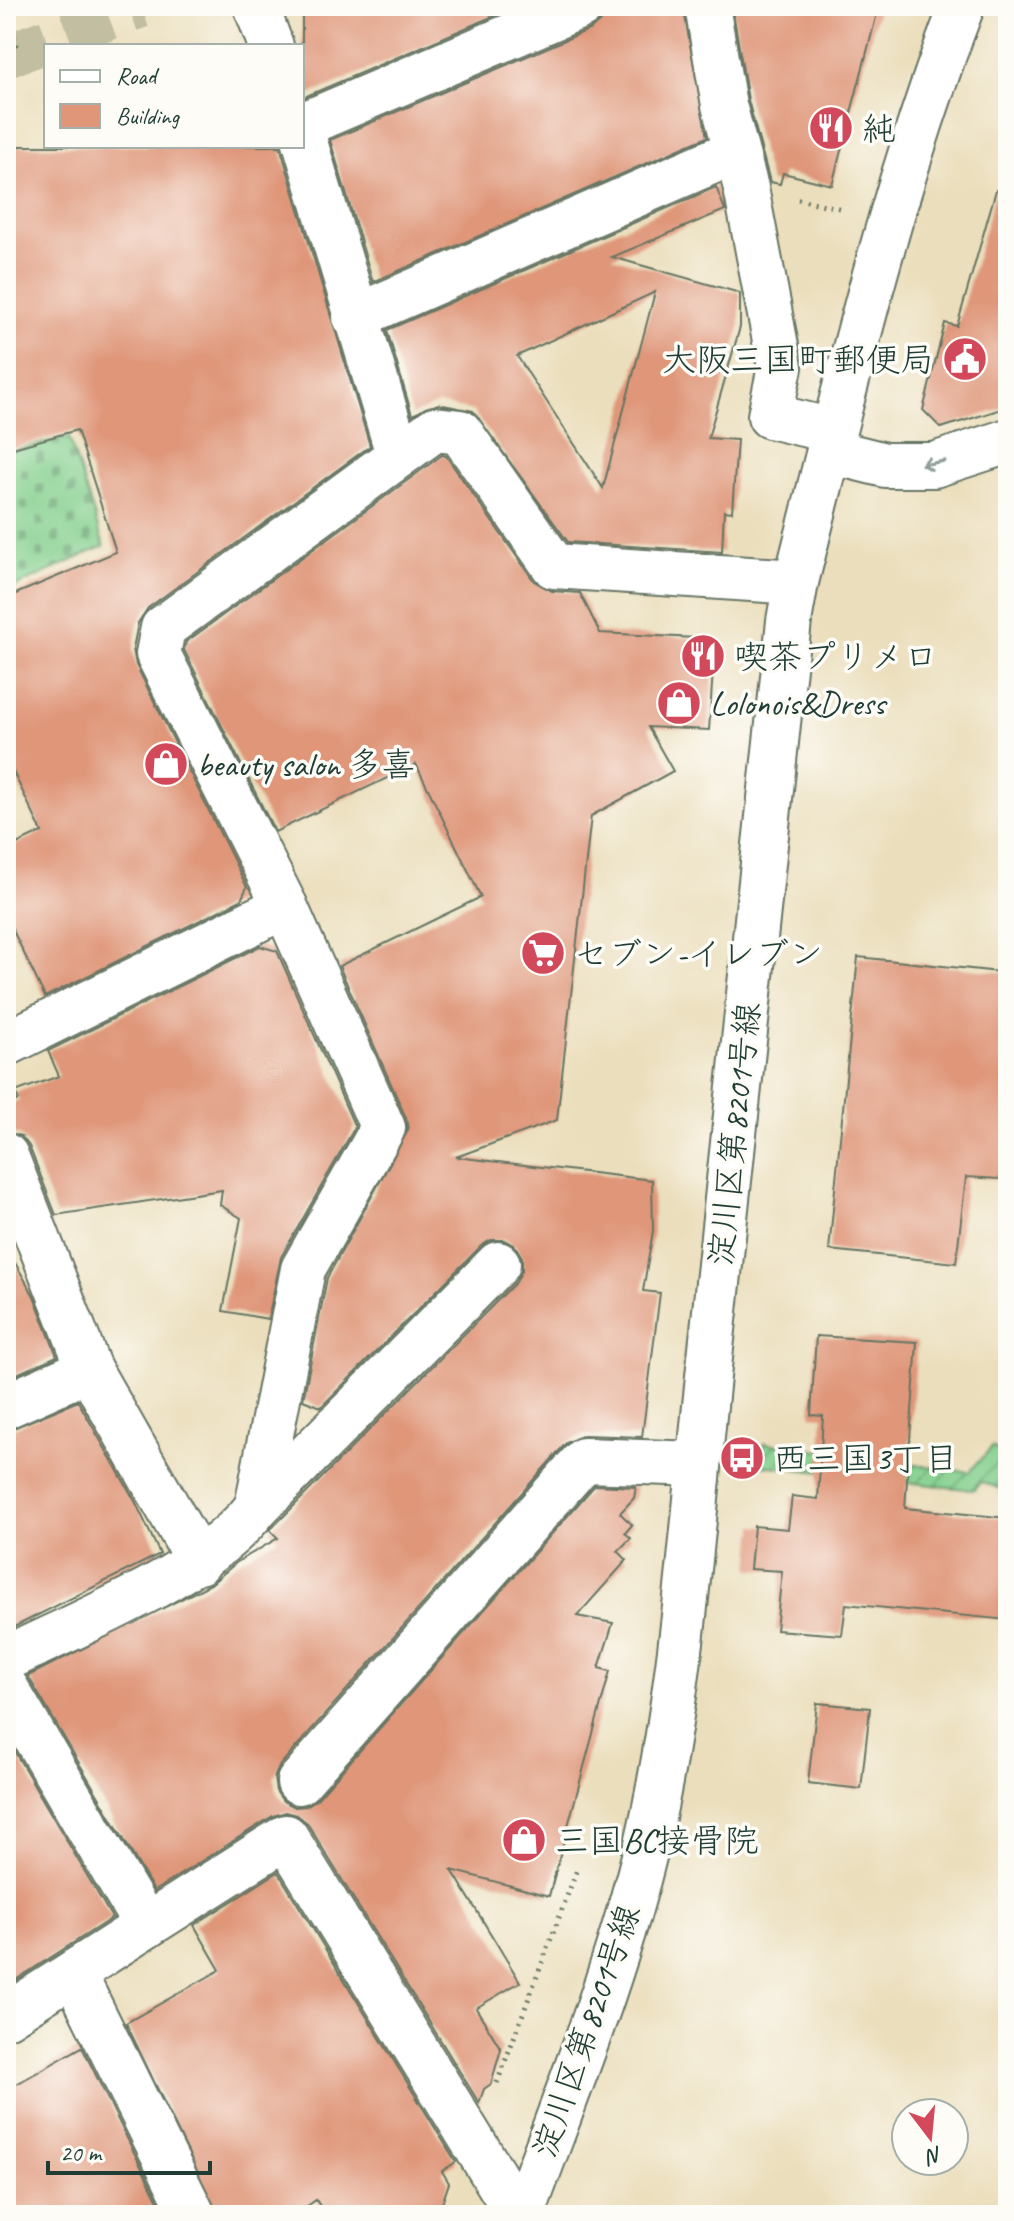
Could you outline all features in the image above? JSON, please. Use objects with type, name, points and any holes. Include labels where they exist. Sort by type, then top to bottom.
[{"type":"street","points":[[256,6],[270,44]]},
{"type":"street","points":[[304,124],[581,6]]},
{"type":"street","points":[[707,6],[780,367],[770,416],[885,465],[934,465],[1008,441]]},
{"type":"street","name":"淀川区第8201号線","points":[[520,2215],[592,2027],[647,1845],[677,1667],[796,582],[831,441],[925,100],[962,6]]},
{"type":"street","points":[[304,139],[398,454]]},
{"type":"street","points":[[355,317],[740,170]]},
{"type":"street","points":[[257,1507],[303,1269],[383,1128],[285,906],[158,654],[163,628],[435,429],[460,432],[554,566],[796,582]]},
{"type":"street","points":[[6,1044],[285,906]]},
{"type":"street","points":[[6,1156],[14,1200],[89,1369],[199,1562]]},
{"type":"street","points":[[6,1659],[199,1562],[240,1529],[257,1507],[498,1264]]},
{"type":"street","points":[[6,1406],[89,1369]]},
{"type":"street","points":[[299,1782],[584,1460],[699,1464]]},
{"type":"street","points":[[6,1688],[146,1926]]},
{"type":"street","points":[[6,2016],[286,1837],[520,2215]]},
{"type":"street","points":[[74,1974],[193,2215]]},
{"type":"path","points":[[6,14],[19,51]]},
{"type":"path","points":[[740,170],[853,211]]},
{"type":"path","points":[[475,2144],[578,1867]]},
{"type":"green space","points":[[69,437],[104,546],[6,591],[6,452]]},
{"type":"green space","points":[[764,1443],[969,1472],[992,1447],[1008,1455],[1008,1491],[981,1482],[973,1490],[762,1465]]},
{"type":"building","points":[[302,6],[517,6],[304,97]]},
{"type":"building","points":[[606,6],[683,6],[707,137],[373,282],[330,140],[591,29],[601,20]]},
{"type":"building","points":[[732,6],[879,6],[832,185],[783,173],[780,184],[770,182],[748,100]]},
{"type":"building","points":[[6,146],[281,148],[370,446],[148,608],[138,623],[133,649],[136,665],[247,887],[241,900],[45,997],[6,916],[6,849],[42,832],[6,757],[6,598],[116,552],[77,430],[6,450]]},
{"type":"building","points":[[716,187],[725,210],[612,257],[740,293],[740,327],[708,438],[737,440],[732,512],[724,511],[722,552],[568,542],[473,411],[438,404],[412,415],[387,330]],"holes":[[[655,292],[603,488],[517,356]]]},
{"type":"building","points":[[996,190],[1008,192],[1008,407],[941,428],[923,410],[945,323],[957,326]]},
{"type":"building","points":[[442,455],[446,456],[534,581],[552,591],[580,593],[600,633],[715,639],[709,730],[648,727],[673,771],[591,816],[557,1120],[456,1157],[652,1180],[653,1231],[643,1291],[660,1293],[642,1437],[584,1435],[566,1443],[280,1765],[274,1778],[276,1791],[283,1801],[295,1807],[306,1806],[317,1799],[595,1485],[636,1487],[634,1498],[620,1513],[632,1525],[625,1533],[631,1538],[618,1551],[627,1560],[577,1616],[613,1623],[599,1668],[610,1671],[549,1896],[452,1870],[520,1982],[476,2008],[501,2049],[491,2084],[484,2089],[479,2103],[307,1823],[297,1815],[286,1812],[273,1816],[154,1891],[28,1676],[211,1584],[237,1562],[278,1538],[270,1530],[516,1282],[522,1271],[522,1257],[515,1246],[504,1240],[491,1240],[481,1246],[321,1407],[303,1400],[327,1278],[408,1130],[406,1118],[339,966],[481,897],[416,764],[275,832],[184,650],[186,642]]},
{"type":"building","points":[[260,946],[277,951],[355,1127],[281,1257],[268,1319],[223,1311],[241,1218],[220,1205],[222,1190],[56,1215],[29,1146],[21,1136],[6,1132],[6,1105],[19,1100],[15,1092],[59,1076],[48,1051]]},
{"type":"building","points":[[858,957],[1008,973],[1008,1117],[1000,1179],[966,1177],[956,1263],[829,1250]]},
{"type":"building","points":[[6,1247],[34,1296],[57,1356],[6,1379]]},
{"type":"building","points":[[816,1336],[917,1342],[905,1508],[1008,1518],[1008,1620],[846,1604],[842,1635],[776,1630],[782,1571],[750,1569],[754,1526],[788,1529],[792,1496],[818,1499],[823,1416],[811,1415]]},
{"type":"building","points":[[78,1401],[135,1501],[160,1554],[6,1631],[6,1431]]},
{"type":"building","points":[[817,1703],[870,1708],[861,1789],[808,1783]]},
{"type":"building","points":[[6,1737],[112,1918],[14,1981],[6,1967]]},
{"type":"building","points":[[278,1872],[456,2162],[442,2171],[449,2183],[438,2215],[326,2215],[316,2200],[294,2215],[218,2215],[126,2023],[220,1970],[194,1925]]},
{"type":"building","points":[[82,2047],[165,2215],[6,2215],[6,2090]]},
{"type":"tunnel","points":[[6,56],[141,6]]},
{"type":"place","name":"純","points":[[831,128]]},
{"type":"place","name":"大阪三国町郵便局","points":[[965,359]]},
{"type":"place","name":"喫茶プリメロ","points":[[703,656]]},
{"type":"place","name":"Lolonois&Dress","points":[[679,703]]},
{"type":"place","name":"beauty salon 多喜","points":[[166,764]]},
{"type":"place","name":"セブン-イレブン","points":[[543,953]]},
{"type":"place","name":"西三国3丁目","points":[[742,1458]]},
{"type":"place","name":"三国BC接骨院","points":[[524,1840]]}]
